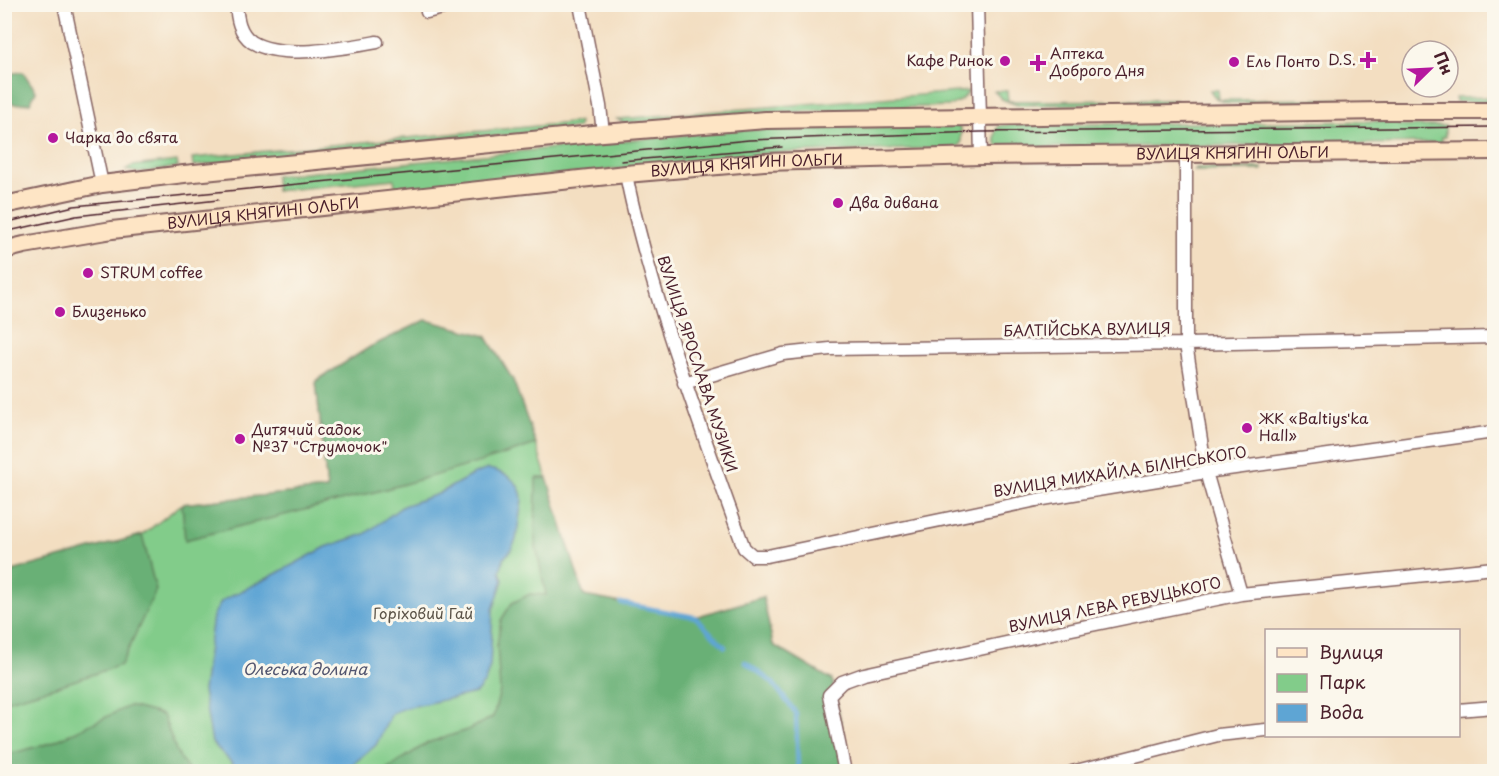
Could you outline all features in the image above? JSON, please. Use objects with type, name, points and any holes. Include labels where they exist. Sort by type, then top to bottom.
[{"type":"main road","points":[[4,205],[102,183],[603,133],[766,120],[1494,111]]},
{"type":"main road","name":"ВУЛИЦЯ КНЯГИНІ ОЛЬГИ","points":[[4,250],[112,230],[626,174],[764,162],[981,156],[1494,151]]},
{"type":"street","points":[[64,4],[102,183]]},
{"type":"street","points":[[236,4],[238,25],[251,41],[282,52],[337,49],[377,42]]},
{"type":"street","points":[[425,13],[459,4]]},
{"type":"street","points":[[580,4],[597,85],[603,133]]},
{"type":"street","points":[[976,4],[981,156]]},
{"type":"street","points":[[1186,154],[1186,344],[1206,472],[1240,594]]},
{"type":"street","name":"ВУЛИЦЯ ЯРОСЛАВА МУЗИКИ","points":[[626,174],[650,271],[684,383],[744,548],[753,556]]},
{"type":"street","name":"БАЛТІЙСЬКА ВУЛИЦЯ","points":[[684,383],[783,354],[830,349],[1494,337]]},
{"type":"street","name":"ВУЛИЦЯ МИХАЙЛА БІЛІНСЬКОГО","points":[[753,556],[766,556],[1037,500],[1206,472],[1494,432]]},
{"type":"street","name":"ВУЛИЦЯ ЛЕВА РЕВУЦЬКОГО","points":[[845,771],[829,695],[842,682],[864,674],[1240,594],[1494,568]]},
{"type":"street","points":[[1460,710],[1494,707]]},
{"type":"street","points":[[1072,771],[1218,735],[1265,730]]},
{"type":"green space","points":[[23,72],[36,91],[30,103],[14,104],[5,99],[5,74]]},
{"type":"green space","points":[[1210,90],[1218,90],[1218,99],[1214,95]]},
{"type":"green space","points":[[969,91],[960,101],[948,106],[764,113],[624,123],[617,119]]},
{"type":"green space","points":[[994,91],[1007,91],[1008,101],[1177,100],[1168,104],[1017,105],[1002,99]]},
{"type":"green space","points":[[1494,97],[1494,102],[1456,102],[1455,99]]},
{"type":"green space","points":[[1344,99],[1334,102],[1222,102],[1219,100]]},
{"type":"green space","points":[[1399,121],[1399,126],[1445,126],[1445,137],[1442,137],[1442,143],[1002,148],[995,139],[998,126],[1004,125]]},
{"type":"green space","points":[[579,122],[578,128],[193,166],[192,158]]},
{"type":"green space","points":[[958,125],[961,129],[961,143],[951,148],[774,153],[396,192],[394,179],[276,191],[275,176],[734,130]]},
{"type":"green space","points":[[177,161],[178,167],[139,173],[125,170],[132,166]]},
{"type":"green space","points":[[1196,168],[1262,168],[1262,170],[1194,171]]},
{"type":"green space","name":"Горіховий Гай","points":[[426,320],[486,336],[513,380],[536,444],[584,596],[695,617],[763,597],[773,645],[832,680],[851,772],[5,772],[5,573],[142,535],[182,504],[327,489],[316,381],[370,347]]},
{"type":"green space","points":[[426,320],[486,336],[513,380],[536,444],[406,484],[185,540],[182,504],[327,489],[316,381],[370,347]]},
{"type":"green space","points":[[536,478],[547,478],[584,596],[695,617],[763,597],[773,645],[832,680],[851,771],[383,772],[427,743],[468,730],[493,717],[500,691],[497,645],[501,620],[512,603],[530,594],[546,595],[535,542]]},
{"type":"green space","points":[[142,535],[156,590],[121,665],[5,701],[5,573]]},
{"type":"green space","points":[[129,706],[163,715],[177,753],[189,771],[5,771],[5,755],[51,743]]},
{"type":"water","name":"Олеська долина","points":[[488,469],[500,472],[511,479],[519,488],[522,500],[516,540],[504,558],[500,571],[503,580],[493,610],[490,666],[485,682],[476,693],[405,708],[392,713],[376,745],[347,771],[244,772],[236,767],[212,743],[203,691],[213,616],[221,602],[326,547],[365,534],[403,506],[438,494]]},
{"type":"waterway","points":[[621,603],[695,617],[725,647]]},
{"type":"waterway","points":[[745,662],[772,682],[796,713],[798,772]]},
{"type":"tram line","points":[[4,223],[74,206],[749,140],[980,132],[1494,127]]},
{"type":"tram line","points":[[621,161],[782,147]]},
{"type":"tram line","points":[[4,232],[76,216],[218,200]]},
{"type":"place","name":"D.S.","points":[[1368,60]]},
{"type":"place","name":"Кафе Ринок","points":[[1005,61]]},
{"type":"place","name":"Ель Понто","points":[[1234,62]]},
{"type":"place","name":"Аптека Доброго Дня","points":[[1038,63]]},
{"type":"place","name":"Чарка до свята","points":[[53,138]]},
{"type":"place","name":"Два дивана","points":[[838,203]]},
{"type":"place","name":"STRUM coffee","points":[[88,273]]},
{"type":"place","name":"Близенько","points":[[60,312]]},
{"type":"place","name":"ЖК «Baltiysʹka Hall»","points":[[1247,428]]},
{"type":"place","name":"Дитячий садок №37 \"Струмочок\"","points":[[240,439]]}]
